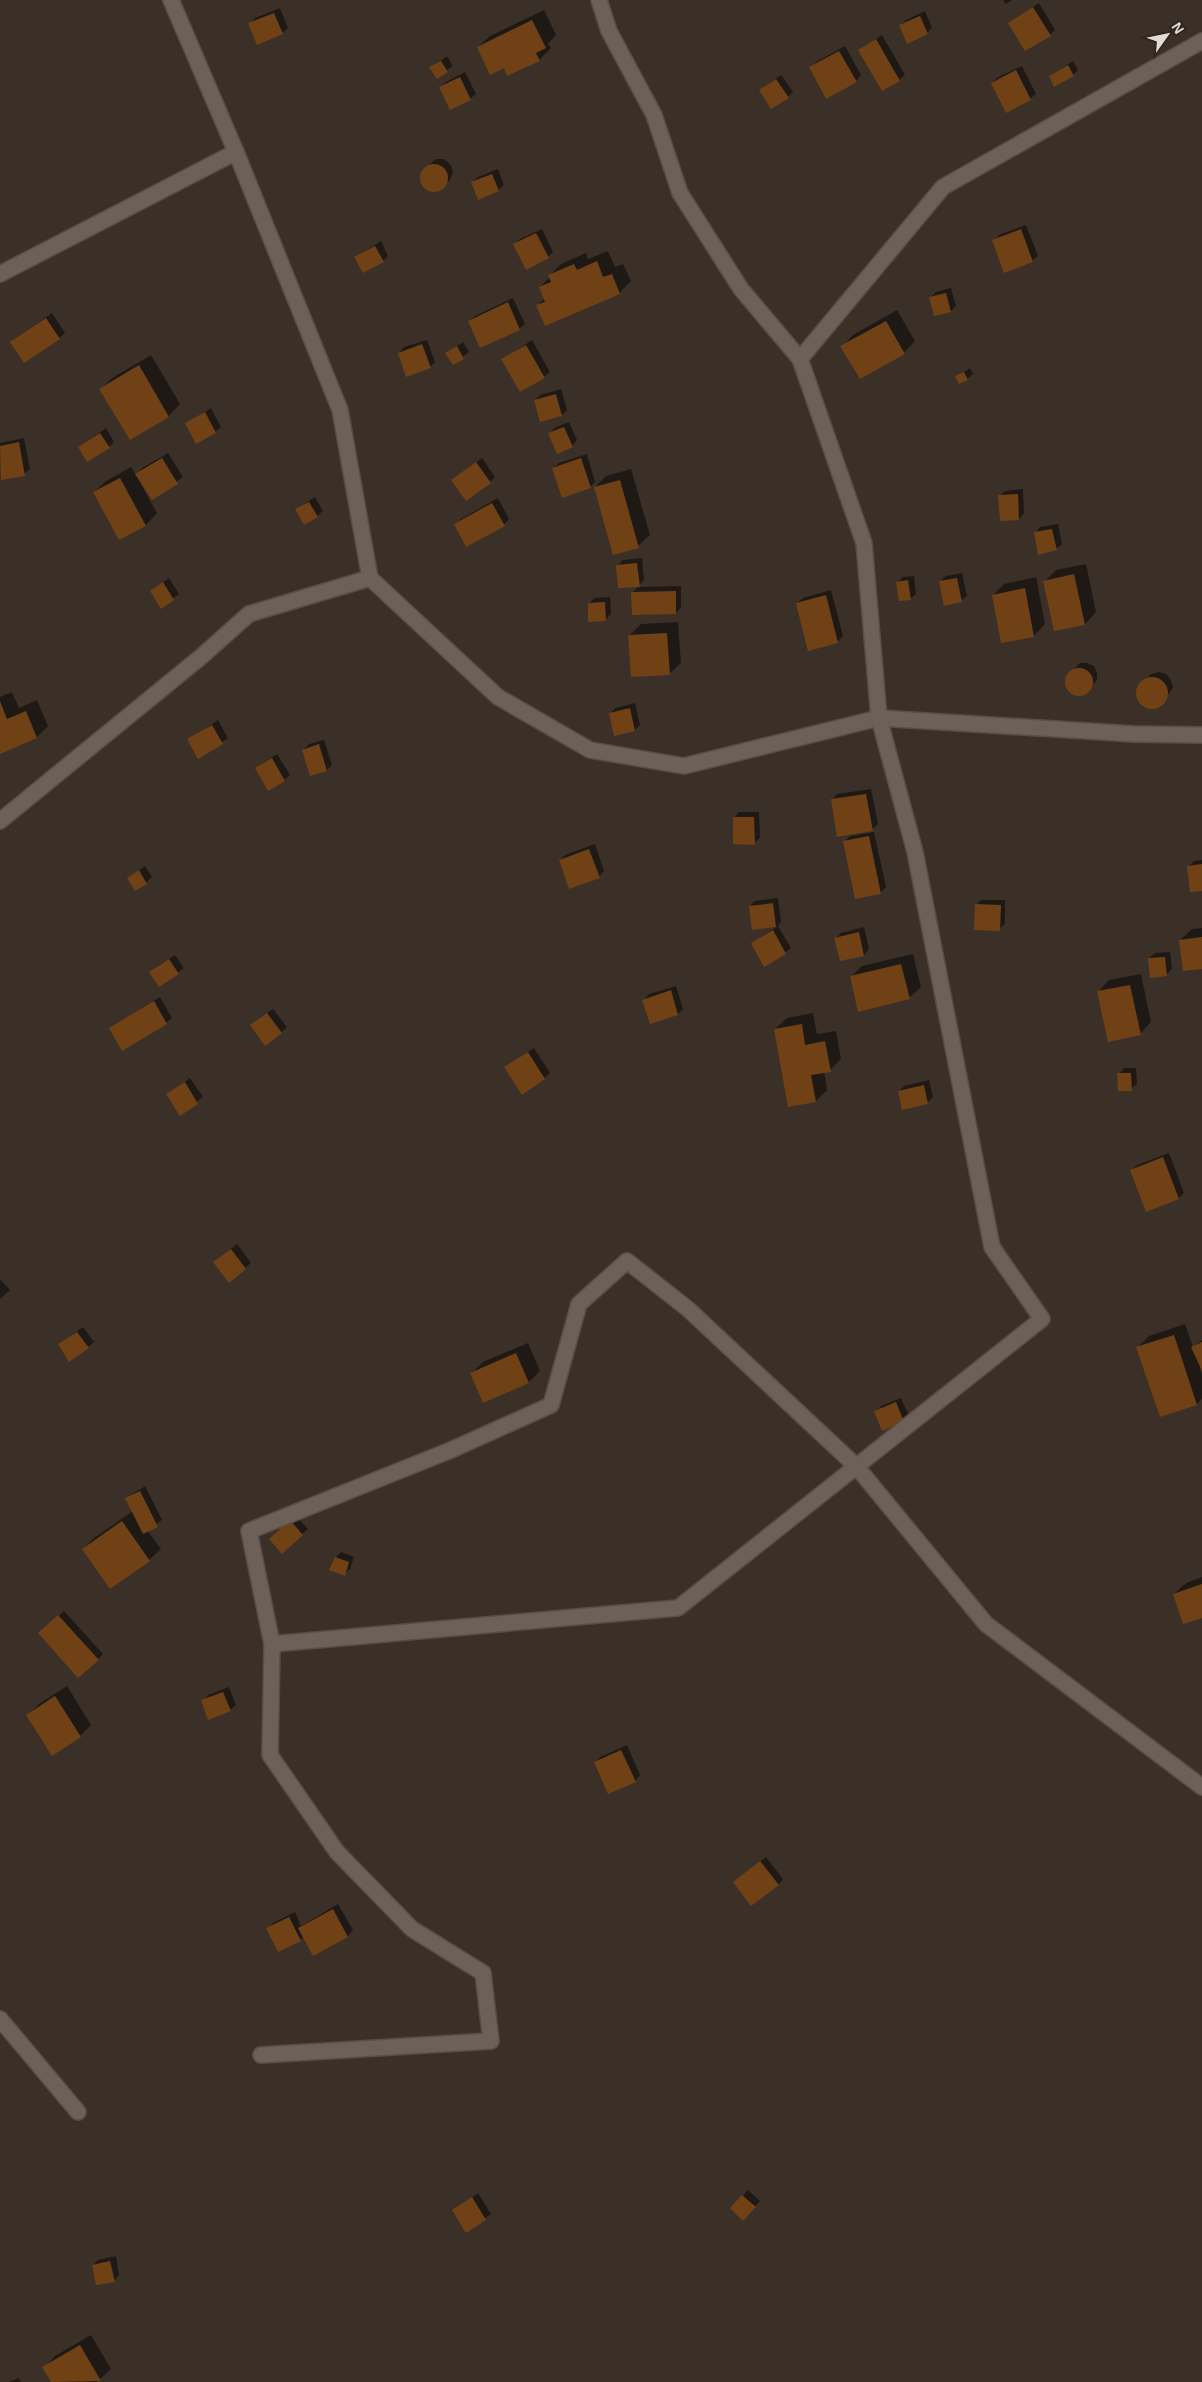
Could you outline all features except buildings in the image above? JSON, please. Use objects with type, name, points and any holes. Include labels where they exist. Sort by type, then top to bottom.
[{"type":"street","points":[[171,0],[236,152],[340,410],[370,578],[498,697],[590,750],[684,766],[879,718],[1134,734],[1202,736]]},
{"type":"street","points":[[272,1644],[678,1608],[1042,1319],[992,1247],[914,852],[879,718],[864,543],[800,359],[741,289],[680,193],[654,115],[608,31],[599,0]]},
{"type":"street","points":[[800,359],[943,186],[1202,41]]},
{"type":"street","points":[[0,274],[236,152]]},
{"type":"street","points":[[0,820],[202,656],[249,614],[370,578]]},
{"type":"street","points":[[261,2055],[491,2040],[484,1973],[412,1929],[337,1852],[270,1755],[272,1644],[249,1531],[452,1450],[551,1405],[579,1304],[627,1261],[688,1309],[856,1466],[986,1624],[1202,1787]]},
{"type":"street","points":[[0,2018],[78,2112]]}]
